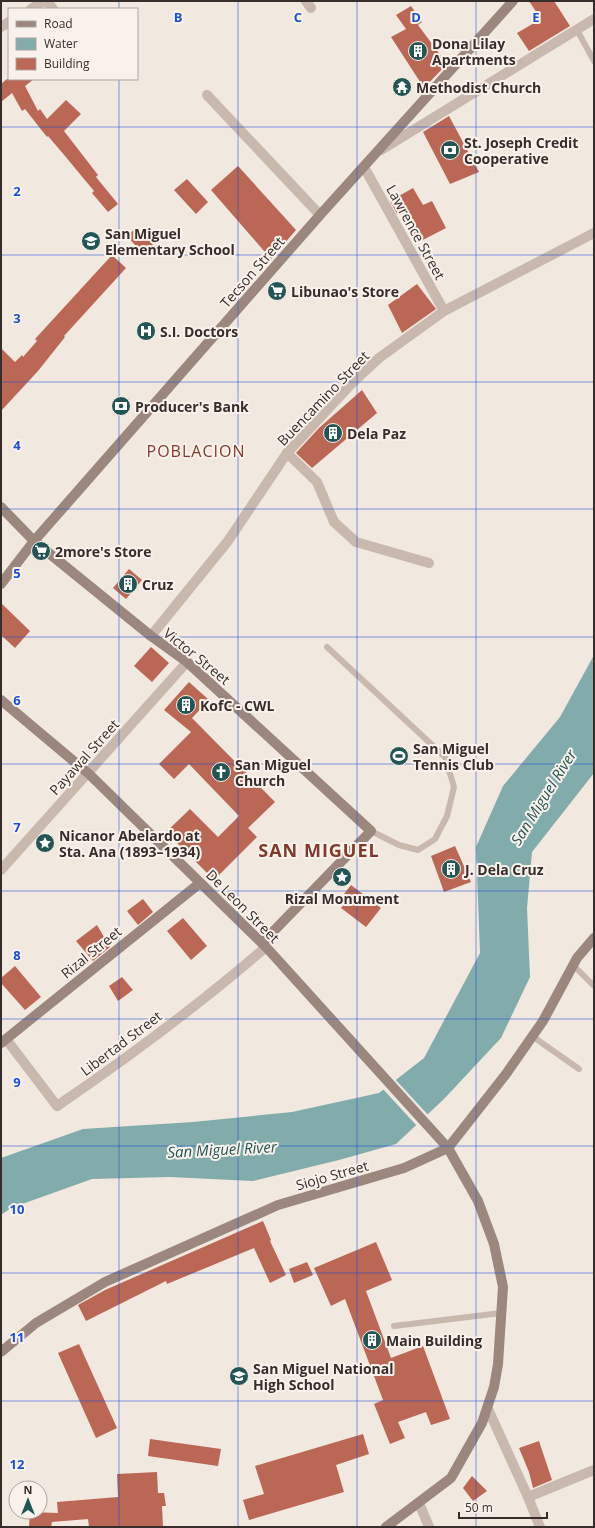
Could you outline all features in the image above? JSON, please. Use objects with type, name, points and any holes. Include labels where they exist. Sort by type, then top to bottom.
[{"type":"main road","name":"Tecson Street","points":[[1,584],[34,541],[320,216],[513,1]]},
{"type":"main road","name":"Victor Street","points":[[1,507],[34,541],[151,636],[187,662],[371,831]]},
{"type":"main road","name":"De Leon Street","points":[[1,700],[89,774],[264,945],[445,1145],[478,1201],[494,1244],[503,1287],[498,1364],[488,1409],[472,1442],[451,1478],[386,1527]]},
{"type":"main road","name":"Libertad Street","points":[[264,945],[371,831]]},
{"type":"main road","name":"Rizal Street","points":[[3,1041],[200,883]]},
{"type":"main road","name":"Siojo Street","points":[[1,1352],[36,1323],[105,1282],[278,1205],[404,1168],[445,1145],[506,1074],[543,1021],[577,958],[594,938]]},
{"type":"street","points":[[33,8],[44,1]]},
{"type":"street","points":[[380,150],[594,20]]},
{"type":"street","points":[[207,94],[320,216]]},
{"type":"street","name":"Lawrence Street","points":[[364,167],[444,311]]},
{"type":"street","name":"Buencamino Street","points":[[151,636],[228,541],[287,453],[357,378],[404,340],[444,311],[594,233]]},
{"type":"street","points":[[287,453],[317,482],[334,522],[356,542],[428,563]]},
{"type":"street","name":"Payawal Street","points":[[1,870],[89,774],[187,662]]},
{"type":"street","name":"Libertad Street","points":[[3,1041],[57,1106],[102,1076],[219,988],[264,945]]},
{"type":"street","points":[[488,1409],[540,1527]]},
{"type":"street","points":[[528,1497],[594,1470]]},
{"type":"street","points":[[419,1503],[429,1527]]},
{"type":"lane","points":[[577,30],[594,61]]},
{"type":"lane","points":[[327,647],[445,757],[454,787],[447,816],[435,839],[418,850],[399,845],[371,831]]},
{"type":"lane","points":[[573,965],[594,986]]},
{"type":"lane","points":[[532,1036],[579,1069]]},
{"type":"lane","points":[[394,1326],[501,1312]]},
{"type":"water","name":"San Miguel River","points":[[594,655],[594,773],[532,852],[527,908],[530,977],[501,1038],[444,1099],[396,1144],[339,1160],[253,1181],[170,1177],[92,1179],[11,1208],[1,1215],[1,1158],[83,1129],[193,1122],[292,1112],[379,1093],[424,1058],[480,953],[476,847],[503,786],[560,717]]},
{"type":"pier","points":[[394,1078],[429,1116],[417,1126],[382,1088]]},
{"type":"building","points":[[529,1],[554,1],[570,26],[529,51],[517,33],[541,19]]},
{"type":"building","name":"Dona Lilay Apartments","points":[[411,6],[422,22],[418,25],[447,64],[424,88],[391,37],[406,29],[396,15]]},
{"type":"building","points":[[7,79],[33,80],[25,86],[38,111],[40,109],[47,119],[66,100],[81,114],[64,131],[98,175],[96,177],[118,204],[108,212],[92,193],[94,191],[48,136],[47,137],[25,109],[22,111],[12,93],[1,102],[1,84]]},
{"type":"building","name":"St. Joseph Credit Cooperative","points":[[449,116],[479,172],[450,184],[423,132]]},
{"type":"building","points":[[238,166],[296,230],[271,259],[211,190]]},
{"type":"building","points":[[187,179],[208,202],[196,214],[174,190]]},
{"type":"building","points":[[413,188],[423,205],[432,201],[446,228],[419,242],[402,211],[397,214],[390,201]]},
{"type":"building","points":[[137,227],[153,245],[143,254],[127,236]]},
{"type":"building","points":[[112,255],[126,268],[64,336],[65,337],[38,371],[1,411],[1,348],[15,362],[22,355],[23,357],[37,341],[35,339]]},
{"type":"building","points":[[417,284],[436,309],[402,333],[388,305]]},
{"type":"building","name":"Dela Paz","points":[[362,390],[377,413],[312,468],[296,453],[319,428]]},
{"type":"building","name":"Cruz","points":[[129,569],[142,580],[126,599],[113,588]]},
{"type":"building","points":[[1,603],[30,631],[15,648],[1,635]]},
{"type":"building","points":[[151,647],[169,663],[152,682],[134,666]]},
{"type":"building","points":[[189,682],[209,700],[192,718],[275,802],[248,828],[257,837],[214,880],[166,832],[190,809],[218,837],[239,816],[189,764],[174,779],[159,764],[191,732],[164,710]]},
{"type":"building","name":"J. Dela Cruz","points":[[455,846],[471,882],[444,892],[431,856]]},
{"type":"building","points":[[351,885],[381,908],[366,927],[341,908],[346,902],[341,898]]},
{"type":"building","points":[[143,899],[153,912],[138,925],[127,911]]},
{"type":"building","points":[[183,918],[207,946],[191,960],[167,931]]},
{"type":"building","points":[[97,925],[110,947],[93,961],[76,941]]},
{"type":"building","points":[[15,966],[41,997],[25,1010],[1,983],[1,978]]},
{"type":"building","points":[[122,977],[133,990],[118,1001],[109,986]]},
{"type":"building","points":[[263,1221],[271,1240],[270,1241],[286,1275],[270,1283],[254,1248],[167,1284],[166,1281],[86,1321],[78,1305],[105,1290]]},
{"type":"building","points":[[376,1242],[392,1280],[366,1291],[391,1358],[423,1346],[450,1419],[431,1425],[426,1412],[398,1422],[405,1438],[390,1444],[374,1404],[383,1400],[345,1299],[331,1306],[314,1268]]},
{"type":"building","points":[[307,1262],[313,1275],[294,1283],[289,1269]]},
{"type":"building","points":[[79,1344],[117,1428],[96,1438],[58,1353]]},
{"type":"building","points":[[363,1434],[369,1454],[336,1465],[344,1492],[249,1520],[243,1500],[264,1494],[255,1466]]},
{"type":"building","points":[[150,1439],[221,1449],[218,1466],[148,1456]]},
{"type":"building","points":[[539,1441],[552,1480],[533,1488],[529,1472],[519,1448]]},
{"type":"building","points":[[157,1472],[158,1493],[164,1493],[166,1506],[162,1506],[163,1527],[89,1527],[88,1519],[52,1522],[51,1527],[29,1527],[29,1520],[48,1520],[48,1513],[58,1513],[57,1502],[118,1497],[117,1474]]},
{"type":"building","points":[[472,1476],[487,1491],[473,1501],[463,1488]]},
{"type":"place","name":"Dona Lilay Apartments","points":[[418,51]]},
{"type":"place","name":"Methodist Church","points":[[402,87]]},
{"type":"place","name":"St. Joseph Credit Cooperative","points":[[450,150]]},
{"type":"place","name":"San Miguel Elementary School","points":[[91,241]]},
{"type":"place","name":"Libunao's Store","points":[[277,291]]},
{"type":"place","name":"S.I. Doctors","points":[[146,331]]},
{"type":"place","name":"Producer's Bank","points":[[121,406]]},
{"type":"place","name":"Dela Paz","points":[[333,433]]},
{"type":"place","name":"2more's Store","points":[[41,551]]},
{"type":"place","name":"Cruz","points":[[128,584]]},
{"type":"place","name":"KofC - CWL","points":[[186,705]]},
{"type":"place","name":"San Miguel Tennis Club","points":[[399,756]]},
{"type":"place","name":"San Miguel Church","points":[[221,772]]},
{"type":"place","name":"Nicanor Abelardo at Sta. Ana (1893–1934)","points":[[45,843]]},
{"type":"place","name":"J. Dela Cruz","points":[[451,869]]},
{"type":"place","name":"Rizal Monument","points":[[342,877]]},
{"type":"place","name":"Main Building","points":[[372,1340]]},
{"type":"place","name":"San Miguel National High School","points":[[239,1376]]},
{"type":"district","name":"POBLACION","points":[[196,451]]},
{"type":"district","name":"SAN MIGUEL","points":[[319,850]]}]
